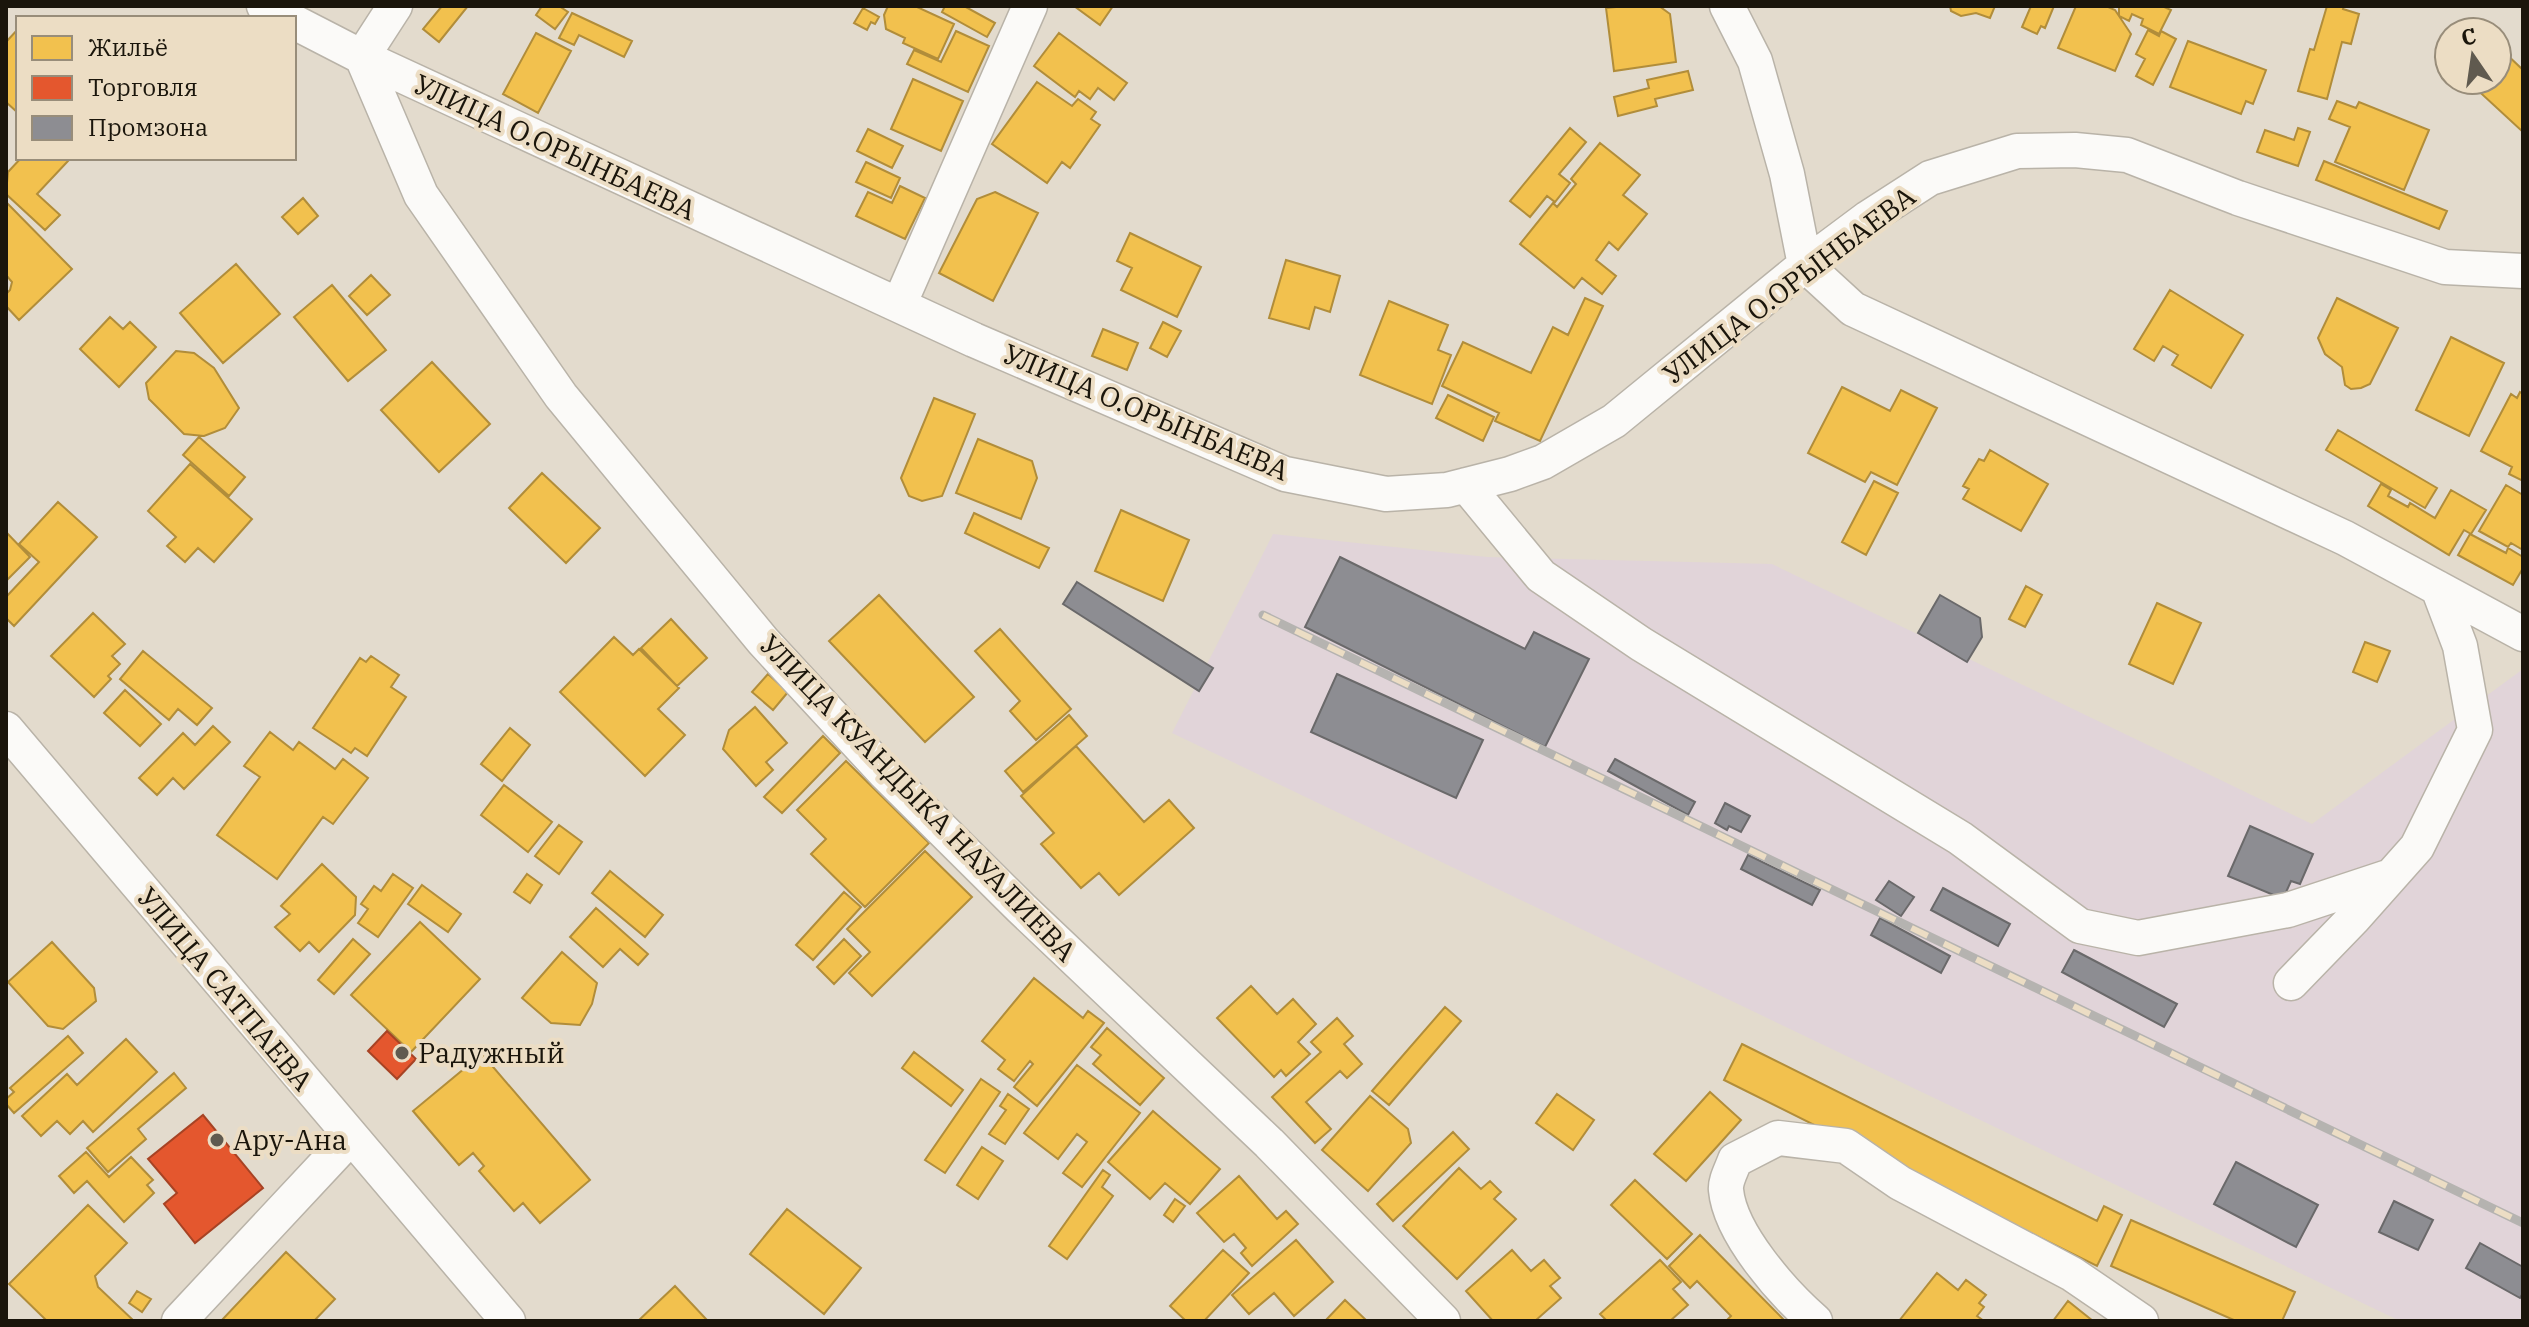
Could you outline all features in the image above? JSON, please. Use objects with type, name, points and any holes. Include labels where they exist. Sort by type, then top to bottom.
[{"type":"street","points":[[264,6],[283,16]]},
{"type":"street","points":[[362,57],[395,6]]},
{"type":"street","points":[[899,305],[1030,6]]},
{"type":"street","points":[[1727,6],[1755,61],[1787,174],[1805,265],[1853,309],[2345,538],[2523,634]]},
{"type":"street","name":"УЛИЦА О.ОРЫНБАЕВА","points":[[296,23],[362,57],[988,347],[1285,474],[1386,494],[1447,490],[1543,462],[1614,421],[1805,265],[1868,218],[1930,178],[2017,151],[2075,150],[2127,155],[2238,198],[2445,267],[2523,271]]},
{"type":"street","name":"УЛИЦА КУАНДЫКА НАУАЛИЕВА","points":[[362,57],[421,195],[561,396],[763,641],[895,783],[1021,908],[1269,1143],[1443,1321]]},
{"type":"street","points":[[1466,485],[1541,576],[1641,644],[1960,838],[2080,926],[2138,938],[2288,910],[2391,876]]},
{"type":"street","points":[[2291,983],[2417,847],[2475,730],[2460,646],[2438,588]]},
{"type":"street","name":"УЛИЦА САТПАЕВА","points":[[6,729],[508,1321]]},
{"type":"street","points":[[179,1321],[350,1138]]},
{"type":"street","points":[[1815,1321],[1796,1304],[1740,1234],[1726,1188],[1735,1160],[1778,1138],[1846,1146],[1900,1183],[2072,1274],[2141,1321]]},
{"type":"shaded area","points":[[1273,534],[1487,557],[1772,564],[2312,824],[2523,669],[2523,1321],[2400,1321],[1172,733]]},
{"type":"building: Жильё","points":[[442,6],[468,6],[439,42],[423,29]]},
{"type":"building: Жильё","points":[[542,6],[559,6],[568,12],[555,29],[536,15]]},
{"type":"building: Жильё","points":[[888,6],[915,6],[954,24],[938,59],[903,43],[905,38],[886,29],[884,15]]},
{"type":"building: Жильё","points":[[945,6],[964,6],[995,23],[987,37],[942,12]]},
{"type":"building: Жильё","points":[[1074,6],[1113,6],[1100,25]]},
{"type":"building: Жильё","points":[[1659,6],[1670,14],[1676,62],[1614,71],[1606,8]]},
{"type":"building: Жильё","points":[[1950,6],[1995,6],[1990,18],[1976,13],[1961,16],[1951,11]]},
{"type":"building: Жильё","points":[[2031,6],[2054,6],[2045,28],[2041,26],[2037,34],[2022,27]]},
{"type":"building: Жильё","points":[[2076,6],[2106,6],[2115,10],[2131,34],[2115,71],[2058,48]]},
{"type":"building: Жильё","points":[[2119,6],[2162,6],[2171,10],[2159,34],[2141,25],[2143,19],[2132,14],[2129,21],[2119,16]]},
{"type":"building: Жильё","points":[[2327,6],[2344,6],[2343,9],[2359,14],[2351,44],[2342,42],[2327,99],[2298,91]]},
{"type":"building: Жильё","points":[[863,8],[879,17],[875,24],[871,22],[867,30],[854,23]]},
{"type":"building: Жильё","points":[[572,13],[632,41],[624,57],[579,35],[574,45],[559,38]]},
{"type":"building: Жильё","points":[[2148,30],[2159,36],[2161,31],[2176,39],[2153,85],[2136,76],[2145,59],[2136,54]]},
{"type":"building: Жильё","points":[[16,31],[16,111],[6,102],[6,42]]},
{"type":"building: Жильё","points":[[956,31],[989,46],[968,92],[907,64],[914,50],[941,62]]},
{"type":"building: Жильё","points":[[536,33],[571,51],[538,113],[503,94]]},
{"type":"building: Жильё","points":[[1059,33],[1127,83],[1114,100],[1098,88],[1090,99],[1079,91],[1075,97],[1034,66]]},
{"type":"building: Жильё","points":[[2188,41],[2266,70],[2253,104],[2246,101],[2241,114],[2170,87]]},
{"type":"building: Жильё","points":[[2513,60],[2521,68],[2523,66],[2523,132],[2484,96],[2513,96]]},
{"type":"building: Жильё","points":[[1688,71],[1693,90],[1655,99],[1657,106],[1618,116],[1614,97],[1649,88],[1647,80]]},
{"type":"building: Жильё","points":[[913,79],[963,101],[941,151],[891,129]]},
{"type":"building: Жильё","points":[[1037,82],[1072,106],[1078,99],[1096,112],[1091,119],[1100,125],[1070,168],[1062,162],[1047,183],[992,144]]},
{"type":"building: Жильё","points":[[2337,101],[2356,108],[2359,102],[2429,130],[2404,190],[2335,162],[2350,127],[2329,119]]},
{"type":"building: Жильё","points":[[1570,128],[1586,142],[1559,174],[1570,183],[1555,202],[1547,196],[1530,217],[1510,201]]},
{"type":"building: Жильё","points":[[2298,128],[2310,132],[2298,166],[2257,152],[2265,130],[2294,140]]},
{"type":"building: Жильё","points":[[868,129],[903,146],[892,168],[857,151]]},
{"type":"building: Жильё","points":[[1600,143],[1640,175],[1623,195],[1647,214],[1618,250],[1609,242],[1596,260],[1616,276],[1602,294],[1582,278],[1574,288],[1520,244],[1553,203],[1557,207],[1576,184],[1571,179]]},
{"type":"building: Жильё","points":[[19,160],[68,161],[37,194],[60,215],[45,230],[6,194],[8,172]]},
{"type":"building: Жильё","points":[[2324,161],[2447,211],[2439,229],[2316,180]]},
{"type":"building: Жильё","points":[[866,162],[900,178],[891,198],[856,182]]},
{"type":"building: Жильё","points":[[900,186],[925,198],[905,239],[856,216],[868,192],[892,203]]},
{"type":"building: Жильё","points":[[995,192],[1038,213],[993,301],[939,273],[977,199]]},
{"type":"building: Жильё","points":[[303,198],[318,216],[298,234],[282,217]]},
{"type":"building: Жильё","points":[[6,202],[72,269],[19,320],[6,306],[6,294],[12,282],[6,275]]},
{"type":"building: Жильё","points":[[1130,233],[1201,267],[1177,317],[1121,290],[1132,268],[1117,261]]},
{"type":"building: Жильё","points":[[1286,260],[1340,276],[1330,312],[1315,307],[1309,329],[1269,318]]},
{"type":"building: Жильё","points":[[236,264],[280,314],[223,363],[180,313]]},
{"type":"building: Жильё","points":[[371,275],[390,295],[367,315],[349,296]]},
{"type":"building: Жильё","points":[[332,285],[386,350],[348,381],[294,317]]},
{"type":"building: Жильё","points":[[2170,290],[2243,335],[2211,388],[2172,365],[2178,355],[2163,346],[2154,361],[2134,349]]},
{"type":"building: Жильё","points":[[1585,298],[1603,306],[1540,441],[1495,421],[1499,413],[1442,386],[1463,342],[1531,373],[1553,327],[1568,335]]},
{"type":"building: Жильё","points":[[2337,298],[2398,328],[2370,384],[2361,388],[2351,389],[2345,385],[2342,367],[2325,354],[2318,338]]},
{"type":"building: Жильё","points":[[1389,301],[1448,325],[1438,350],[1451,355],[1432,404],[1360,375]]},
{"type":"building: Жильё","points":[[110,317],[123,329],[130,322],[156,347],[119,387],[80,349]]},
{"type":"building: Жильё","points":[[1163,322],[1181,331],[1167,357],[1150,348]]},
{"type":"building: Жильё","points":[[1103,329],[1138,343],[1127,370],[1092,356]]},
{"type":"building: Жильё","points":[[2451,337],[2504,363],[2469,436],[2416,410]]},
{"type":"building: Жильё","points":[[176,351],[194,353],[214,368],[239,408],[225,428],[204,436],[184,434],[149,399],[146,383]]},
{"type":"building: Жильё","points":[[432,362],[490,424],[439,472],[381,410]]},
{"type":"building: Жильё","points":[[1842,387],[1890,411],[1901,390],[1937,408],[1897,485],[1871,472],[1865,482],[1808,453]]},
{"type":"building: Жильё","points":[[2520,392],[2523,394],[2523,481],[2509,474],[2512,467],[2481,451],[2511,394],[2517,398]]},
{"type":"building: Жильё","points":[[1448,395],[1494,417],[1483,441],[1436,418]]},
{"type":"building: Жильё","points":[[934,398],[975,414],[942,496],[922,501],[909,496],[901,478]]},
{"type":"building: Жильё","points":[[2338,430],[2437,488],[2425,508],[2326,450]]},
{"type":"building: Жильё","points":[[199,437],[245,477],[229,496],[183,455]]},
{"type":"building: Жильё","points":[[978,439],[1032,461],[1037,478],[1021,519],[956,493]]},
{"type":"building: Жильё","points":[[1990,450],[2048,484],[2021,531],[1963,499],[1969,489],[1963,486],[1979,459],[1984,461]]},
{"type":"building: Жильё","points":[[190,464],[252,519],[214,562],[198,548],[185,562],[167,546],[176,537],[148,511]]},
{"type":"building: Жильё","points":[[542,473],[600,528],[566,563],[509,508]]},
{"type":"building: Жильё","points":[[1874,481],[1898,493],[1866,555],[1842,542]]},
{"type":"building: Жильё","points":[[2381,484],[2391,490],[2388,496],[2408,507],[2410,503],[2435,518],[2451,490],[2486,510],[2471,534],[2464,530],[2449,555],[2368,506]]},
{"type":"building: Жильё","points":[[2506,485],[2523,495],[2523,550],[2511,543],[2508,547],[2479,531]]},
{"type":"building: Жильё","points":[[58,502],[97,537],[14,626],[6,618],[6,597],[39,562],[19,544]]},
{"type":"building: Жильё","points":[[1121,510],[1189,540],[1163,601],[1095,571]]},
{"type":"building: Жильё","points":[[974,513],[1049,548],[1039,568],[965,533]]},
{"type":"building: Жильё","points":[[6,532],[30,557],[6,581]]},
{"type":"building: Жильё","points":[[2470,534],[2506,553],[2508,548],[2523,557],[2523,568],[2513,585],[2458,555]]},
{"type":"building: Жильё","points":[[2026,586],[2042,595],[2025,627],[2009,619]]},
{"type":"building: Жильё","points":[[879,595],[974,697],[925,742],[829,641]]},
{"type":"building: Жильё","points":[[2157,603],[2201,623],[2173,684],[2129,664]]},
{"type":"building: Жильё","points":[[93,613],[125,644],[112,656],[120,664],[94,697],[51,656]]},
{"type":"building: Жильё","points":[[671,619],[707,658],[677,686],[641,648]]},
{"type":"building: Жильё","points":[[1000,629],[1071,709],[1036,740],[1010,711],[1020,701],[975,651]]},
{"type":"building: Жильё","points":[[614,637],[633,655],[639,649],[679,688],[658,709],[685,735],[645,776],[560,692]]},
{"type":"building: Жильё","points":[[2365,642],[2390,651],[2377,682],[2353,672]]},
{"type":"building: Жильё","points":[[143,651],[212,708],[197,725],[178,709],[169,720],[120,679]]},
{"type":"building: Жильё","points":[[371,656],[399,675],[391,687],[406,697],[367,756],[355,748],[351,753],[313,728],[360,658],[366,662]]},
{"type":"building: Жильё","points":[[768,674],[788,692],[773,710],[752,692]]},
{"type":"building: Жильё","points":[[125,690],[161,724],[140,746],[104,713]]},
{"type":"building: Жильё","points":[[755,707],[787,743],[766,762],[773,770],[756,786],[723,749],[729,730]]},
{"type":"building: Жильё","points":[[1069,715],[1087,736],[1023,792],[1005,771]]},
{"type":"building: Жильё","points":[[213,726],[230,742],[184,789],[173,778],[157,795],[139,778],[183,733],[195,745]]},
{"type":"building: Жильё","points":[[510,728],[530,745],[502,781],[481,764]]},
{"type":"building: Жильё","points":[[270,732],[293,750],[299,742],[335,769],[343,759],[368,778],[333,824],[323,817],[277,879],[217,835],[260,777],[244,766]]},
{"type":"building: Жильё","points":[[823,736],[840,753],[782,813],[764,797]]},
{"type":"building: Жильё","points":[[1076,746],[1144,822],[1169,800],[1194,828],[1119,895],[1099,873],[1081,888],[1041,844],[1054,833],[1021,796]]},
{"type":"building: Жильё","points":[[846,761],[929,843],[865,907],[811,854],[826,839],[797,810]]},
{"type":"building: Жильё","points":[[504,785],[552,822],[528,852],[481,815]]},
{"type":"building: Жильё","points":[[559,825],[582,842],[559,874],[535,856]]},
{"type":"building: Жильё","points":[[925,851],[972,897],[872,996],[849,973],[870,952],[847,929]]},
{"type":"building: Жильё","points":[[322,864],[356,897],[355,915],[319,952],[309,942],[300,951],[275,927],[290,914],[281,906]]},
{"type":"building: Жильё","points":[[610,871],[663,915],[645,937],[592,893]]},
{"type":"building: Жильё","points":[[393,874],[413,888],[378,937],[358,923],[368,909],[361,904],[374,886],[381,891]]},
{"type":"building: Жильё","points":[[527,874],[542,885],[530,903],[514,892]]},
{"type":"building: Жильё","points":[[422,885],[461,914],[448,932],[408,904]]},
{"type":"building: Жильё","points":[[844,892],[861,907],[813,960],[796,945]]},
{"type":"building: Жильё","points":[[596,908],[648,954],[638,965],[620,949],[603,967],[570,937]]},
{"type":"building: Жильё","points":[[420,922],[480,979],[411,1052],[351,995]]},
{"type":"building: Жильё","points":[[353,939],[370,954],[334,994],[318,980]]},
{"type":"building: Жильё","points":[[844,939],[861,956],[834,984],[817,967]]},
{"type":"building: Жильё","points":[[52,942],[94,988],[96,1001],[63,1029],[48,1026],[8,982]]},
{"type":"building: Жильё","points":[[562,952],[597,983],[592,1004],[580,1025],[551,1023],[522,998]]},
{"type":"building: Жильё","points":[[1034,978],[1083,1018],[1088,1011],[1104,1023],[1037,1106],[1014,1087],[1033,1064],[1030,1061],[1014,1081],[998,1069],[1005,1060],[982,1041]]},
{"type":"building: Жильё","points":[[1251,986],[1277,1014],[1293,999],[1316,1024],[1298,1042],[1310,1054],[1286,1076],[1281,1070],[1274,1077],[1217,1018]]},
{"type":"building: Жильё","points":[[1445,1007],[1461,1021],[1389,1105],[1372,1091]]},
{"type":"building: Жильё","points":[[1337,1018],[1353,1036],[1344,1044],[1362,1064],[1347,1078],[1340,1071],[1306,1102],[1331,1129],[1315,1143],[1272,1097],[1321,1052],[1311,1042]]},
{"type":"building: Жильё","points":[[1107,1028],[1164,1078],[1140,1105],[1093,1064],[1101,1055],[1091,1047]]},
{"type":"building: Жильё","points":[[68,1036],[83,1053],[14,1113],[6,1104],[6,1099],[14,1092],[10,1088]]},
{"type":"building: Жильё","points":[[126,1039],[157,1072],[93,1132],[83,1121],[70,1134],[57,1121],[41,1136],[22,1116],[67,1074],[77,1085]]},
{"type":"building: Жильё","points":[[1742,1044],[2097,1221],[2104,1206],[2122,1215],[2097,1266],[1724,1080]]},
{"type":"building: Жильё","points":[[914,1052],[963,1090],[951,1106],[902,1068]]},
{"type":"building: Жильё","points":[[482,1054],[590,1180],[540,1223],[523,1203],[514,1211],[479,1171],[484,1166],[473,1153],[459,1165],[413,1111]]},
{"type":"building: Жильё","points":[[1077,1065],[1140,1113],[1082,1187],[1063,1173],[1087,1142],[1077,1134],[1058,1159],[1024,1133]]},
{"type":"building: Жильё","points":[[174,1073],[186,1088],[138,1129],[146,1139],[108,1172],[87,1148]]},
{"type":"building: Жильё","points":[[981,1079],[1000,1092],[945,1173],[925,1160]]},
{"type":"building: Жильё","points":[[1710,1092],[1741,1120],[1686,1181],[1654,1154]]},
{"type":"building: Жильё","points":[[1008,1094],[1029,1109],[1005,1144],[989,1134],[1006,1110],[1000,1106]]},
{"type":"building: Жильё","points":[[1557,1094],[1594,1120],[1573,1150],[1536,1123]]},
{"type":"building: Жильё","points":[[1370,1096],[1408,1129],[1411,1143],[1368,1191],[1322,1150]]},
{"type":"building: Жильё","points":[[1153,1111],[1220,1169],[1190,1204],[1165,1183],[1150,1199],[1108,1162]]},
{"type":"building: Жильё","points":[[1453,1132],[1469,1149],[1393,1221],[1377,1204]]},
{"type":"building: Жильё","points":[[982,1147],[1003,1161],[978,1199],[957,1185]]},
{"type":"building: Жильё","points":[[86,1152],[109,1177],[131,1157],[153,1180],[147,1185],[154,1193],[124,1222],[87,1181],[74,1193],[59,1176]]},
{"type":"building: Жильё","points":[[1459,1168],[1481,1189],[1490,1181],[1501,1192],[1494,1199],[1516,1219],[1457,1279],[1403,1226]]},
{"type":"building: Жильё","points":[[1103,1170],[1110,1175],[1102,1187],[1113,1196],[1067,1259],[1049,1246]]},
{"type":"building: Жильё","points":[[1239,1176],[1277,1219],[1286,1211],[1298,1224],[1252,1266],[1241,1253],[1246,1248],[1234,1234],[1224,1242],[1197,1213]]},
{"type":"building: Жильё","points":[[1635,1180],[1692,1234],[1667,1259],[1611,1205]]},
{"type":"building: Жильё","points":[[1175,1199],[1185,1206],[1173,1222],[1164,1215]]},
{"type":"building: Жильё","points":[[88,1205],[127,1243],[95,1276],[98,1287],[134,1321],[47,1321],[9,1284]]},
{"type":"building: Жильё","points":[[787,1209],[861,1268],[824,1314],[750,1254]]},
{"type":"building: Жильё","points":[[2131,1220],[2295,1292],[2282,1321],[2236,1321],[2111,1266]]},
{"type":"building: Жильё","points":[[1700,1235],[1785,1321],[1726,1321],[1731,1316],[1697,1281],[1690,1288],[1669,1266]]},
{"type":"building: Жильё","points":[[1296,1240],[1333,1282],[1294,1316],[1274,1293],[1249,1314],[1232,1295]]},
{"type":"building: Жильё","points":[[1223,1250],[1249,1273],[1204,1321],[1186,1321],[1170,1306]]},
{"type":"building: Жильё","points":[[1512,1250],[1531,1271],[1544,1260],[1560,1278],[1550,1286],[1561,1298],[1535,1321],[1493,1321],[1466,1291]]},
{"type":"building: Жильё","points":[[286,1252],[335,1299],[314,1321],[221,1321]]},
{"type":"building: Жильё","points":[[1660,1260],[1681,1282],[1673,1289],[1688,1305],[1670,1321],[1607,1321],[1600,1314]]},
{"type":"building: Жильё","points":[[1937,1273],[1958,1290],[1966,1280],[1986,1295],[1979,1303],[1984,1307],[1977,1316],[1984,1321],[1899,1321]]},
{"type":"building: Жильё","points":[[675,1286],[706,1319],[704,1321],[638,1321]]},
{"type":"building: Жильё","points":[[137,1291],[151,1299],[142,1312],[129,1303]]},
{"type":"building: Жильё","points":[[1345,1300],[1367,1321],[1325,1321]]},
{"type":"building: Жильё","points":[[2068,1301],[2093,1321],[2053,1321]]},
{"type":"building: Торговля","points":[[387,1031],[416,1059],[397,1079],[368,1051]]},
{"type":"building: Торговля","points":[[203,1115],[263,1188],[195,1243],[164,1204],[177,1193],[148,1159]]},
{"type":"building: Промзона","points":[[1340,557],[1525,649],[1534,632],[1589,659],[1545,747],[1305,627]]},
{"type":"building: Промзона","points":[[1077,582],[1213,668],[1199,691],[1063,604]]},
{"type":"building: Промзона","points":[[1940,595],[1980,618],[1982,637],[1967,662],[1918,633]]},
{"type":"building: Промзона","points":[[1337,674],[1483,740],[1456,798],[1311,732]]},
{"type":"building: Промзона","points":[[1615,759],[1695,802],[1688,815],[1608,771]]},
{"type":"building: Промзона","points":[[1725,803],[1750,816],[1741,832],[1729,826],[1727,830],[1715,823]]},
{"type":"building: Промзона","points":[[2250,826],[2313,854],[2300,884],[2291,881],[2283,899],[2228,876]]},
{"type":"building: Промзона","points":[[1748,855],[1820,890],[1812,905],[1741,869]]},
{"type":"building: Промзона","points":[[1889,881],[1914,897],[1901,916],[1876,900]]},
{"type":"building: Промзона","points":[[1943,888],[2010,924],[1998,946],[1931,910]]},
{"type":"building: Промзона","points":[[1880,918],[1950,956],[1941,973],[1871,935]]},
{"type":"building: Промзона","points":[[2074,950],[2177,1004],[2164,1027],[2062,972]]},
{"type":"building: Промзона","points":[[2236,1162],[2318,1205],[2296,1247],[2214,1204]]},
{"type":"building: Промзона","points":[[2394,1201],[2433,1220],[2418,1250],[2379,1232]]},
{"type":"building: Промзона","points":[[2480,1243],[2523,1267],[2523,1293],[2520,1298],[2466,1268]]},
{"type":"railway","points":[[1263,615],[2523,1223]]},
{"type":"place","name":"Радужный","points":[[402,1053]]},
{"type":"place","name":"Ару-Ана","points":[[217,1140]]}]
